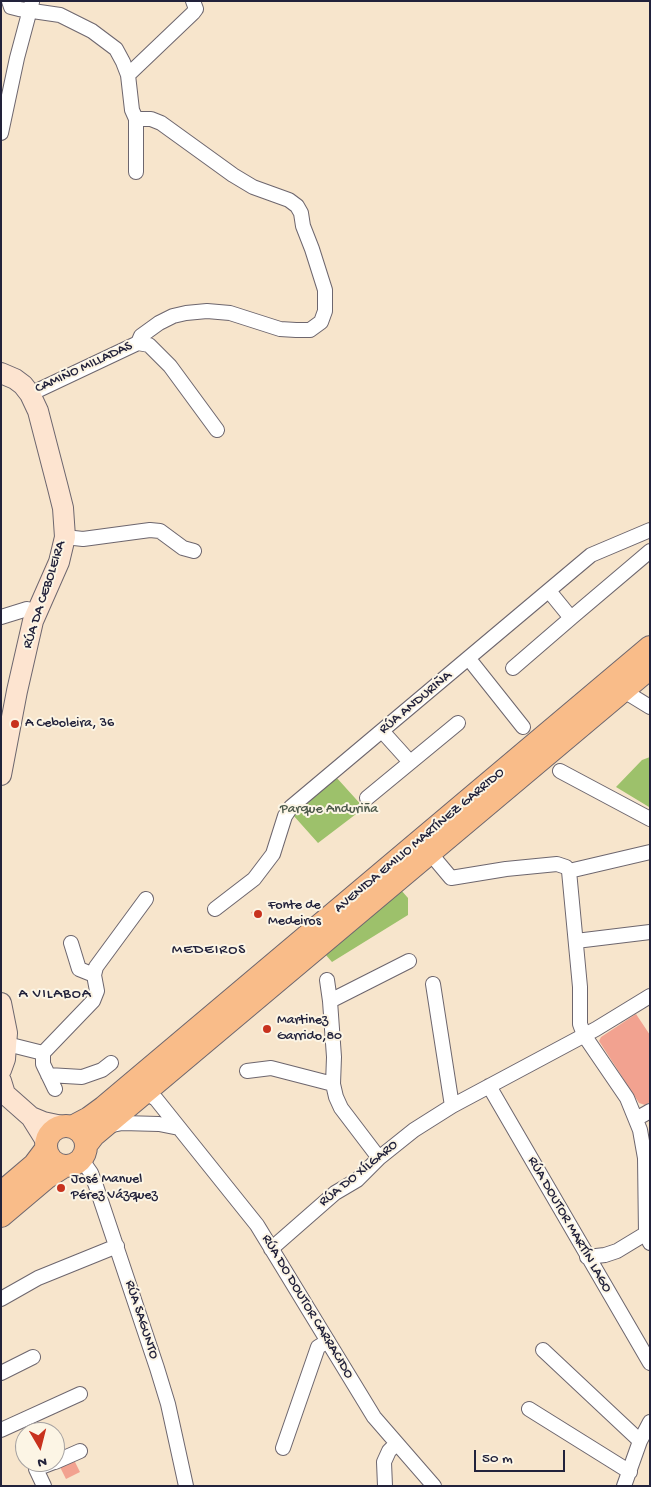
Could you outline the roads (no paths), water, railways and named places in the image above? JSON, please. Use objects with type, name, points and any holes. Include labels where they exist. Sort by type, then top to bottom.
[{"type":"main road","name":"AVENIDA EMILIO MARTÍNEZ GARRIDO","points":[[77,1157],[105,1126],[152,1092],[430,853],[616,686],[650,647]]},
{"type":"main road","name":"AVENIDA EMILIO MARTÍNEZ GARRIDO","points":[[1,1193],[34,1165],[56,1136],[89,1118],[616,686],[650,668]]},
{"type":"main road","points":[[1,1216],[46,1178],[77,1157],[82,1133],[56,1136],[52,1161],[77,1157]]},
{"type":"street","points":[[9,1],[11,6],[32,5],[60,15],[103,38],[116,49],[124,62],[128,75],[132,110],[136,119],[136,172]]},
{"type":"street","points":[[128,75],[193,13],[196,9],[193,1]]},
{"type":"street","points":[[2,129],[17,58],[32,5]]},
{"type":"street","points":[[136,119],[151,119],[161,123],[253,188],[289,200],[296,206],[301,213],[303,226],[325,290],[325,310],[321,322],[310,330],[280,329],[230,313],[207,311],[173,316],[158,323],[141,336],[138,343]]},
{"type":"street","name":"CAMIÑO MILLADAS","points":[[30,394],[138,343],[149,345],[170,366],[217,430]]},
{"type":"street","name":"RÚA DA CEBOLEIRA","points":[[1,373],[15,379],[30,394],[38,411],[58,488],[65,537],[59,562],[36,612],[17,691],[1,775]]},
{"type":"street","points":[[65,537],[83,539],[150,530],[160,531],[183,548],[194,551]]},
{"type":"street","name":"RÚA ANDURIÑA","points":[[215,908],[254,879],[273,854],[285,816],[291,807],[591,555],[650,530]]},
{"type":"street","points":[[513,668],[650,551]]},
{"type":"street","points":[[549,591],[571,618]]},
{"type":"street","points":[[1,617],[27,609],[36,612]]},
{"type":"street","points":[[469,659],[523,727]]},
{"type":"street","points":[[616,686],[650,707]]},
{"type":"street","points":[[367,798],[458,723]]},
{"type":"street","points":[[382,731],[410,762]]},
{"type":"street","points":[[560,771],[650,819]]},
{"type":"street","points":[[569,871],[650,852]]},
{"type":"street","points":[[430,853],[451,878],[557,864],[566,867],[569,871],[580,987],[580,1024],[584,1035],[627,1098],[640,1130],[645,1158],[648,1236],[617,1251],[587,1258]]},
{"type":"street","points":[[55,1089],[42,1064],[43,1053],[93,1001],[97,991],[94,975],[96,967],[146,899]]},
{"type":"street","points":[[576,941],[650,932]]},
{"type":"street","points":[[71,943],[79,969],[94,975]]},
{"type":"street","points":[[330,1001],[409,961]]},
{"type":"street","points":[[327,980],[334,1058],[333,1084],[341,1108],[379,1158]]},
{"type":"street","points":[[433,984],[452,1106]]},
{"type":"street","name":"RÚA DO XÍLGARO","points":[[271,1249],[335,1193],[356,1180],[379,1158],[414,1130],[452,1106],[596,1029],[650,996]]},
{"type":"street","points":[[1,1003],[7,1033],[2,1081],[5,1094],[30,1117],[43,1122],[56,1136]]},
{"type":"street","points":[[7,1044],[43,1053]]},
{"type":"street","points":[[48,1075],[82,1076],[102,1070],[111,1063]]},
{"type":"street","points":[[247,1072],[271,1068],[333,1084]]},
{"type":"street","name":"RÚA DOUTOR MARTÍN LAGO","points":[[489,1086],[587,1258],[650,1363]]},
{"type":"street","points":[[120,1093],[152,1092]]},
{"type":"street","name":"RÚA DO DOUTOR CARRACIDO","points":[[152,1092],[257,1225],[374,1417],[434,1486]]},
{"type":"street","points":[[636,1119],[650,1111]]},
{"type":"street","points":[[105,1126],[122,1123],[159,1124],[179,1128]]},
{"type":"street","name":"RÚA SAGUNTO","points":[[77,1157],[91,1173],[118,1246],[168,1404],[186,1486]]},
{"type":"street","points":[[1,1299],[38,1278],[118,1246]]},
{"type":"street","points":[[602,1282],[605,1271],[617,1251]]},
{"type":"street","points":[[283,1448],[318,1347],[328,1341]]},
{"type":"street","points":[[544,1350],[640,1442]]},
{"type":"street","points":[[1,1373],[33,1357]]},
{"type":"street","points":[[1,1430],[80,1394]]},
{"type":"street","points":[[529,1408],[630,1472]]},
{"type":"street","points":[[624,1486],[640,1442],[650,1422]]},
{"type":"street","points":[[385,1486],[384,1462],[389,1451],[396,1444]]},
{"type":"street","points":[[65,1457],[80,1451]]},
{"type":"street","points":[[37,1472],[44,1486]]},
{"type":"place","name":"A Ceboleira, 36","points":[[15,724]]},
{"type":"place","name":"Fonte de Medeiros","points":[[258,914]]},
{"type":"place","name":"Martinez Garrido,80","points":[[267,1029]]},
{"type":"place","name":"José Manuel Pérez Vázquez","points":[[61,1188]]},
{"type":"district","name":"MEDEIROS","points":[[209,951]]},
{"type":"district","name":"A VILABOA","points":[[55,995]]},
{"type":"park label","name":"Parque Anduriña","points":[[329,810]]}]
